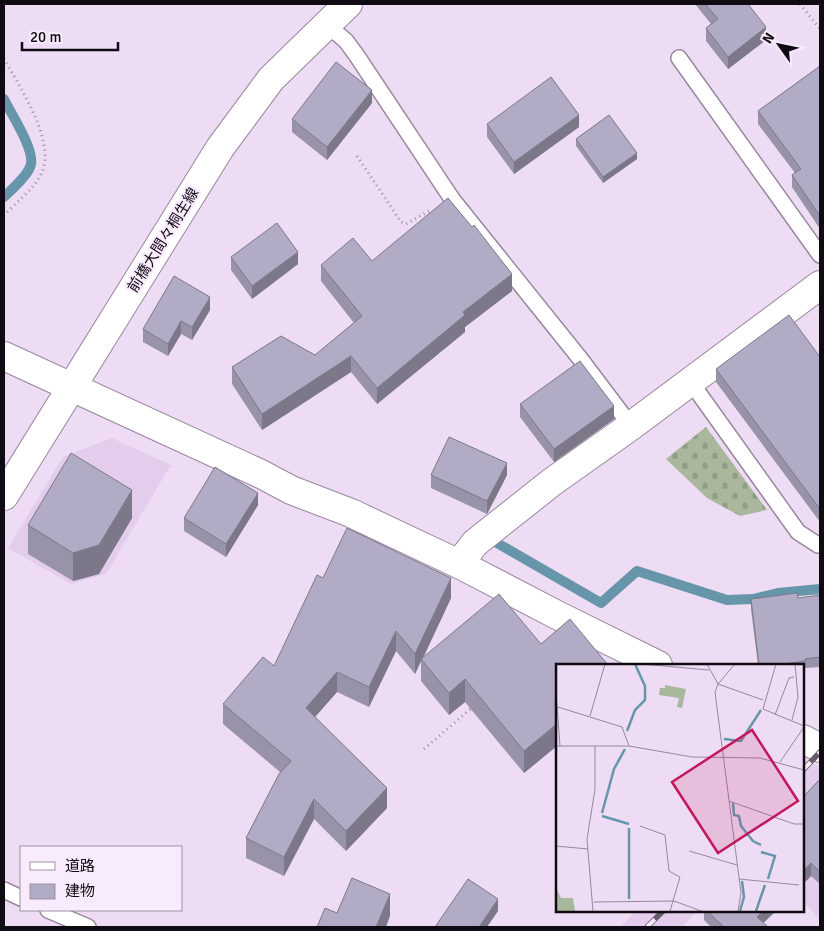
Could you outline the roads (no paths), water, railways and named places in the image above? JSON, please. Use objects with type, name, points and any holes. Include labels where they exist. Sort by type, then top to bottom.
[{"type":"street","name":"前橋大間々桐生線","points":[[4,496],[220,148],[271,79],[348,4]]},
{"type":"street","points":[[459,564],[475,543],[552,482],[690,381],[818,291]]},
{"type":"street","points":[[4,356],[244,466],[291,490],[351,513],[459,564],[656,664]]},
{"type":"street","points":[[804,740],[820,748]]},
{"type":"lane","points":[[326,24],[346,41],[452,199],[570,346],[630,426]]},
{"type":"lane","points":[[678,58],[820,255]]},
{"type":"lane","points":[[690,381],[798,532],[818,545],[820,544]]},
{"type":"lane","points":[[4,890],[20,898]]},
{"type":"lane","points":[[50,911],[88,927]]},
{"type":"waterway","points":[[4,99],[26,140],[31,157],[30,168],[4,197]]},
{"type":"waterway","points":[[497,543],[601,603],[637,571],[727,600],[753,599],[778,593],[820,589]]},
{"type":"railway","points":[[804,769],[820,752]]},
{"type":"railway","points":[[647,927],[663,911]]}]
